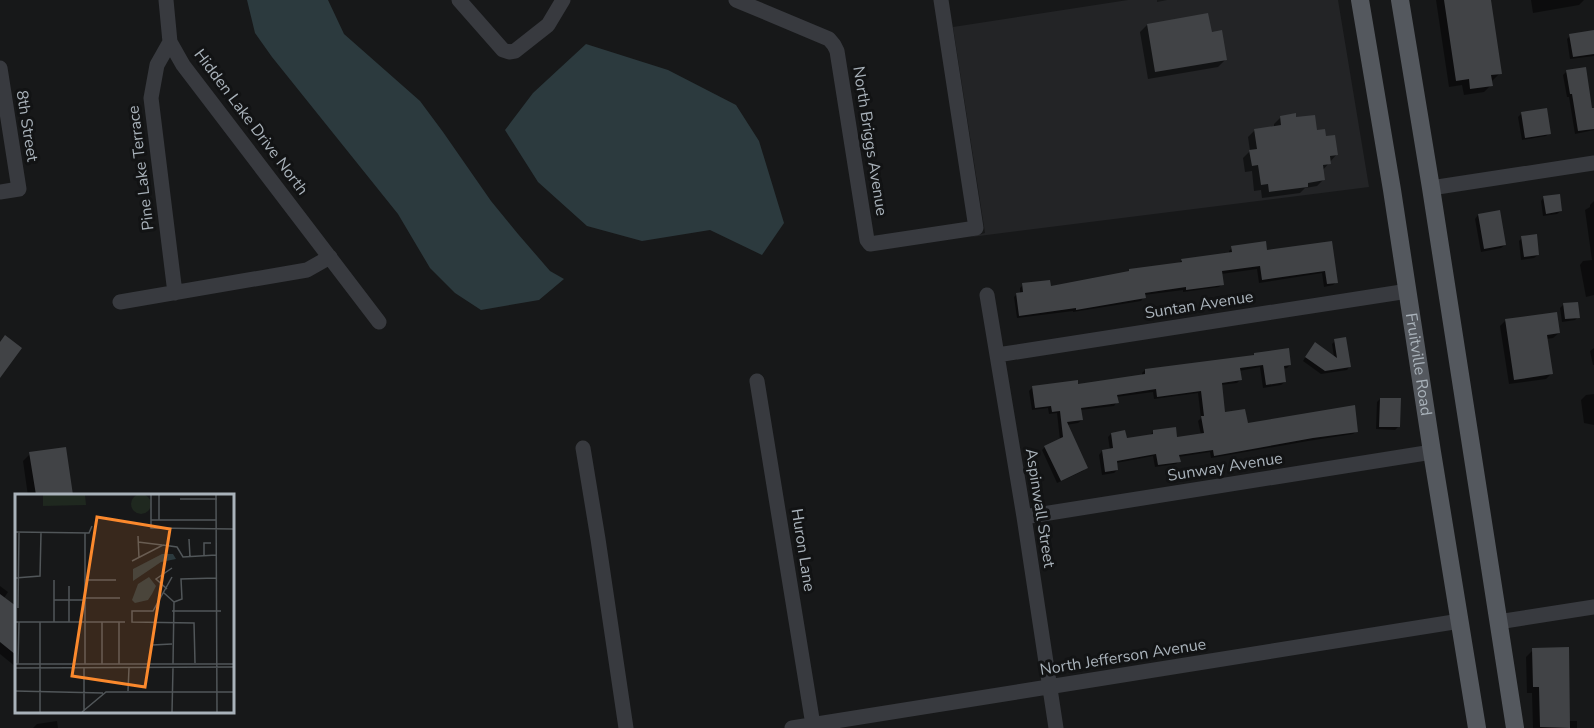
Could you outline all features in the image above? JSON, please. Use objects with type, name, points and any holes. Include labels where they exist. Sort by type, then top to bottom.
[{"type":"main road","name":"Fruitville Road","points":[[1360,0],[1477,728]]},
{"type":"main road","points":[[1400,0],[1515,728]]},
{"type":"street","name":"Hidden Lake Drive North","points":[[166,0],[170,42],[183,65],[379,322]]},
{"type":"street","points":[[459,0],[502,50],[509,52],[515,51],[548,25],[563,0]]},
{"type":"street","name":"North Briggs Avenue","points":[[736,0],[829,39],[834,45],[837,51],[869,244],[976,228],[940,0]]},
{"type":"street","name":"Pine Lake Terrace","points":[[170,42],[157,65],[150,98],[175,293]]},
{"type":"street","name":"8th Street","points":[[0,68],[18,189],[0,192]]},
{"type":"street","points":[[1431,188],[1594,163]]},
{"type":"street","points":[[120,302],[307,270],[330,257]]},
{"type":"street","name":"Suntan Avenue","points":[[997,354],[1408,291]]},
{"type":"street","name":"Aspinwall Street","points":[[987,294],[1056,728]]},
{"type":"street","name":"Huron Lane","points":[[757,381],[813,725]]},
{"type":"street","points":[[583,448],[626,728]]},
{"type":"street","name":"Sunway Avenue","points":[[1024,517],[1432,452]]},
{"type":"street","points":[[1498,622],[1594,607]]},
{"type":"street","name":"North Jefferson Avenue","points":[[792,728],[832,725],[1049,687],[1460,621]]},
{"type":"shaded area","points":[[247,0],[328,0],[344,34],[420,101],[491,201],[550,271],[564,279],[539,300],[481,310],[455,293],[430,268],[398,214],[272,57],[255,33]]},
{"type":"shaded area","points":[[1128,0],[1157,0],[1157,2],[1167,0],[1338,0],[1369,187],[971,237],[985,233],[953,27]]},
{"type":"shaded area","points":[[586,44],[668,70],[736,105],[759,141],[784,223],[762,255],[710,230],[642,241],[587,226],[538,182],[505,130],[533,93]]},
{"type":"building","points":[[1444,0],[1491,0],[1502,74],[1491,75],[1493,86],[1470,89],[1469,79],[1456,81]]},
{"type":"building","points":[[1208,13],[1212,32],[1222,30],[1227,60],[1155,72],[1147,24]]},
{"type":"building","points":[[1594,30],[1594,54],[1573,57],[1569,34]]},
{"type":"building","points":[[1586,67],[1592,108],[1594,108],[1594,129],[1578,131],[1566,70]]},
{"type":"building","points":[[1547,108],[1551,134],[1525,138],[1521,112]]},
{"type":"building","points":[[1296,113],[1296,117],[1315,115],[1317,130],[1325,129],[1326,136],[1335,135],[1338,155],[1330,156],[1331,164],[1323,165],[1325,180],[1308,183],[1308,187],[1269,192],[1268,184],[1261,185],[1258,165],[1252,166],[1249,150],[1257,149],[1254,129],[1281,125],[1280,116]]},
{"type":"building","points":[[1560,194],[1562,211],[1546,214],[1543,196]]},
{"type":"building","points":[[1500,210],[1506,245],[1484,249],[1478,214]]},
{"type":"building","points":[[1537,234],[1539,255],[1524,257],[1521,236]]},
{"type":"building","points":[[1266,241],[1267,250],[1332,241],[1338,283],[1327,284],[1325,271],[1262,280],[1260,266],[1222,271],[1224,285],[1186,290],[1186,287],[1145,293],[1146,298],[1076,310],[1076,308],[1019,316],[1016,293],[1023,292],[1022,283],[1050,280],[1051,286],[1129,271],[1129,269],[1182,262],[1181,259],[1232,252],[1231,246]]},
{"type":"building","points":[[1578,302],[1580,318],[1565,319],[1563,303]]},
{"type":"building","points":[[1557,312],[1560,333],[1547,335],[1553,374],[1514,380],[1505,319]]},
{"type":"building","points":[[5,335],[22,348],[0,378],[0,342]]},
{"type":"building","points":[[1346,337],[1351,367],[1325,371],[1305,357],[1315,342],[1337,358],[1334,339]]},
{"type":"building","points":[[1289,348],[1291,365],[1284,366],[1286,382],[1266,385],[1263,365],[1240,368],[1242,380],[1222,383],[1225,412],[1245,409],[1248,423],[1355,405],[1358,432],[1214,456],[1213,450],[1179,455],[1181,462],[1158,465],[1156,454],[1117,461],[1118,470],[1105,472],[1102,450],[1113,448],[1111,433],[1125,430],[1127,438],[1153,434],[1153,430],[1176,427],[1177,437],[1204,433],[1201,391],[1157,397],[1156,389],[1117,395],[1119,403],[1081,408],[1083,420],[1067,422],[1088,468],[1061,481],[1044,446],[1063,437],[1060,411],[1052,412],[1051,406],[1035,408],[1032,386],[1078,380],[1078,384],[1145,374],[1145,369],[1254,355],[1254,353]]},
{"type":"building","points":[[1380,398],[1401,398],[1400,427],[1379,427]]},
{"type":"building","points":[[66,447],[73,494],[36,494],[29,452]]},
{"type":"building","points":[[0,594],[15,605],[15,654],[0,642]]},
{"type":"building","points":[[1569,647],[1570,728],[1540,727],[1539,687],[1533,687],[1532,648]]}]
